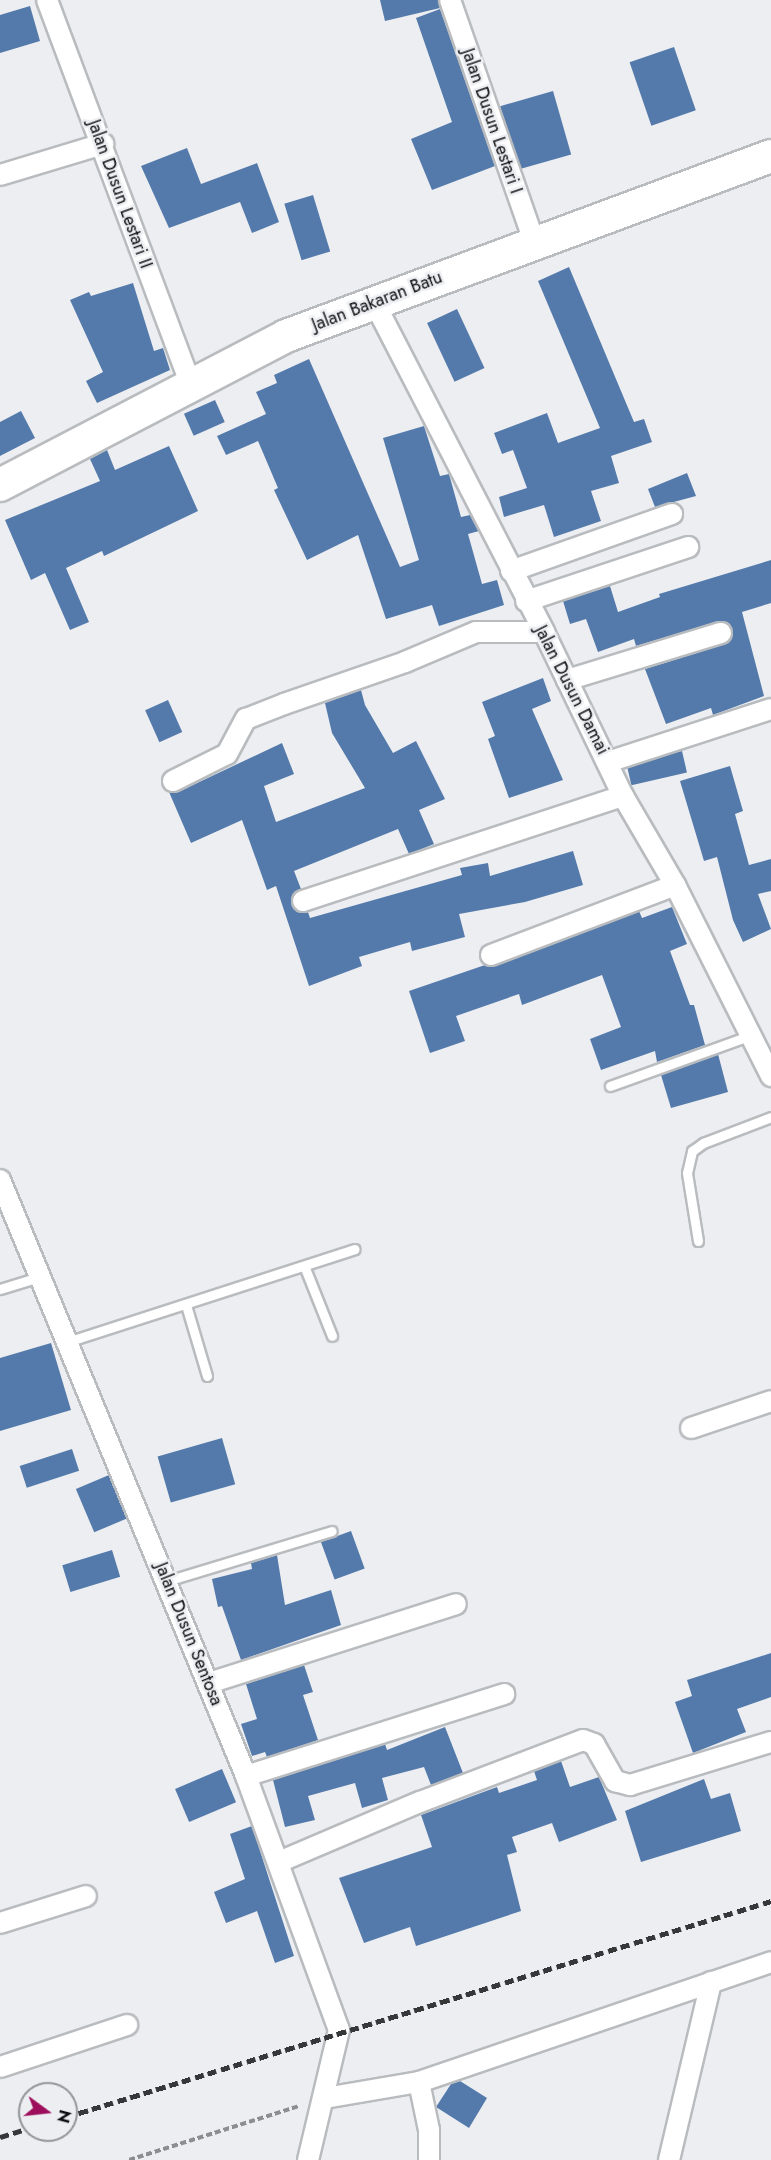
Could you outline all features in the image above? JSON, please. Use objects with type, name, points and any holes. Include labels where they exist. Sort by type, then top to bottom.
[{"type":"highway","name":"Jalan Bakaran Batu","points":[[0,485],[192,388],[286,336],[534,241],[771,156]]},
{"type":"street","name":"Jalan Dusun Lestari II","points":[[47,0],[103,144],[192,388]]},
{"type":"street","name":"Jalan Dusun Lestari I","points":[[452,1],[534,241]]},
{"type":"street","points":[[0,175],[103,144]]},
{"type":"street","name":"Jalan Dusun Damai","points":[[374,302],[526,601],[544,632],[623,796],[675,885],[771,1076]]},
{"type":"street","points":[[511,571],[672,514]]},
{"type":"street","points":[[526,601],[688,548]]},
{"type":"street","points":[[172,781],[227,754],[246,719],[311,693],[405,662],[476,632],[544,632]]},
{"type":"street","points":[[567,680],[721,633]]},
{"type":"street","points":[[608,762],[771,709]]},
{"type":"street","points":[[303,901],[623,796]]},
{"type":"street","points":[[491,955],[675,885]]},
{"type":"street","name":"Jalan Dusun Sentosa","points":[[0,1180],[39,1277],[70,1341],[209,1683],[279,1862],[339,2030],[325,2098],[308,2160]]},
{"type":"street","points":[[691,1428],[771,1401]]},
{"type":"street","points":[[209,1683],[456,1604]]},
{"type":"street","points":[[246,1776],[504,1694]]},
{"type":"street","points":[[279,1862],[420,1802],[583,1740],[594,1744],[615,1781],[630,1785],[771,1742]]},
{"type":"street","points":[[0,1923],[86,1896]]},
{"type":"street","points":[[325,2098],[419,2082],[771,1962]]},
{"type":"street","points":[[669,2160],[711,1982]]},
{"type":"street","points":[[0,2067],[127,2025]]},
{"type":"street","points":[[419,2082],[429,2130],[429,2160]]},
{"type":"lane","points":[[610,1086],[752,1035]]},
{"type":"lane","points":[[698,1241],[687,1173],[692,1151],[703,1143],[771,1117]]},
{"type":"lane","points":[[70,1341],[305,1268],[354,1249]]},
{"type":"lane","points":[[305,1268],[332,1336]]},
{"type":"lane","points":[[0,1289],[39,1277]]},
{"type":"lane","points":[[186,1305],[207,1376]]},
{"type":"lane","points":[[167,1581],[332,1531]]},
{"type":"path","points":[[129,2160],[325,2098]]},
{"type":"building","points":[[380,0],[438,0],[440,8],[385,21]]},
{"type":"building","points":[[30,6],[40,41],[0,53],[0,15]]},
{"type":"building","points":[[440,9],[495,166],[432,190],[411,139],[452,122],[416,18]]},
{"type":"building","points":[[674,47],[696,110],[651,126],[630,62]]},
{"type":"building","points":[[553,91],[571,154],[518,170],[500,106]]},
{"type":"building","points":[[187,148],[201,184],[257,163],[279,222],[252,233],[240,202],[169,228],[141,166]]},
{"type":"building","points":[[313,195],[330,251],[302,260],[284,204]]},
{"type":"building","points":[[569,267],[634,422],[644,419],[652,442],[611,456],[619,483],[591,491],[601,521],[554,537],[544,505],[504,517],[499,497],[527,488],[513,450],[502,454],[494,433],[547,413],[558,443],[600,428],[538,281]]},
{"type":"building","points":[[133,283],[154,351],[163,348],[170,370],[97,403],[86,381],[103,372],[70,300],[89,292],[91,296]]},
{"type":"building","points":[[457,309],[484,368],[455,382],[427,323]]},
{"type":"building","points":[[309,359],[400,567],[419,560],[383,438],[424,426],[440,476],[449,474],[461,517],[470,515],[479,531],[468,534],[482,584],[497,580],[504,605],[439,626],[432,605],[386,619],[358,535],[307,560],[274,490],[278,488],[258,441],[226,455],[217,436],[266,414],[256,392],[277,383],[274,375]]},
{"type":"building","points":[[215,400],[225,422],[194,436],[184,414]]},
{"type":"building","points":[[21,411],[35,438],[0,456],[0,422]]},
{"type":"building","points":[[169,446],[198,511],[104,556],[102,551],[66,568],[89,622],[70,630],[45,573],[31,580],[5,520],[100,481],[90,459],[107,450],[115,470]]},
{"type":"building","points":[[687,473],[696,496],[655,507],[648,489]]},
{"type":"building","points":[[771,560],[771,603],[742,612],[764,696],[713,715],[711,708],[666,724],[645,669],[725,644],[733,635],[729,624],[717,622],[636,646],[634,639],[598,652],[586,619],[570,624],[563,601],[610,586],[618,612],[660,597],[659,594]]},
{"type":"building","points":[[543,678],[551,701],[532,709],[563,780],[509,798],[488,739],[495,736],[482,702]]},
{"type":"building","points":[[361,690],[365,705],[393,753],[416,741],[445,799],[419,810],[434,844],[409,854],[398,829],[294,871],[301,889],[291,898],[295,910],[308,912],[310,918],[462,875],[460,868],[488,863],[490,876],[573,851],[583,885],[525,902],[459,914],[465,937],[412,951],[410,942],[359,957],[362,966],[309,986],[276,886],[267,890],[242,820],[191,843],[169,792],[178,792],[282,743],[294,774],[264,786],[276,822],[365,788],[332,733],[325,703]]},
{"type":"building","points":[[168,700],[182,732],[159,742],[145,710]]},
{"type":"building","points":[[682,751],[687,772],[631,785],[626,764]]},
{"type":"building","points":[[730,766],[743,811],[735,814],[749,865],[771,859],[771,891],[758,894],[771,929],[743,942],[733,920],[717,857],[704,861],[680,781]]},
{"type":"building","points":[[672,907],[687,944],[670,951],[690,1005],[694,1005],[705,1045],[657,1062],[655,1051],[601,1070],[590,1039],[621,1027],[602,975],[522,1005],[519,994],[456,1016],[465,1041],[430,1053],[409,991],[485,965],[495,966],[639,911],[642,918]]},
{"type":"building","points":[[718,1054],[728,1092],[671,1108],[661,1075]]},
{"type":"building","points":[[51,1343],[71,1410],[0,1431],[0,1358]]},
{"type":"building","points":[[222,1438],[235,1484],[171,1503],[158,1456]]},
{"type":"building","points":[[72,1449],[79,1471],[27,1488],[20,1466]]},
{"type":"building","points":[[109,1475],[127,1518],[94,1532],[76,1489]]},
{"type":"building","points":[[351,1531],[365,1569],[335,1580],[321,1542]]},
{"type":"building","points":[[112,1550],[120,1577],[70,1592],[62,1565]]},
{"type":"building","points":[[277,1555],[285,1605],[331,1590],[341,1625],[241,1660],[222,1606],[218,1607],[212,1579],[252,1569],[251,1563]]},
{"type":"building","points":[[771,1653],[771,1697],[737,1709],[746,1732],[693,1753],[675,1702],[692,1696],[687,1680]]},
{"type":"building","points":[[304,1665],[313,1692],[303,1695],[318,1740],[267,1757],[265,1752],[252,1756],[241,1724],[257,1719],[246,1684]]},
{"type":"building","points":[[445,1727],[463,1773],[431,1785],[424,1767],[382,1778],[388,1800],[362,1808],[355,1783],[308,1796],[315,1820],[285,1827],[273,1780],[385,1744],[387,1750]]},
{"type":"building","points":[[561,1761],[570,1787],[599,1777],[617,1820],[559,1842],[552,1823],[512,1837],[517,1852],[507,1855],[521,1911],[416,1946],[410,1927],[364,1943],[339,1878],[432,1847],[421,1815],[497,1787],[499,1793],[537,1780],[534,1771]]},
{"type":"building","points":[[222,1769],[236,1802],[189,1822],[175,1789]]},
{"type":"building","points":[[704,1779],[711,1799],[730,1793],[741,1831],[641,1862],[625,1811]]},
{"type":"building","points":[[252,1826],[294,1956],[275,1963],[257,1911],[226,1923],[214,1892],[245,1879],[230,1834]]},
{"type":"building","points":[[460,2081],[487,2098],[469,2128],[436,2107],[451,2084]]},
{"type":"railway","points":[[78,2113],[771,1901]]},
{"type":"railway","points":[[0,2137],[18,2132]]}]
